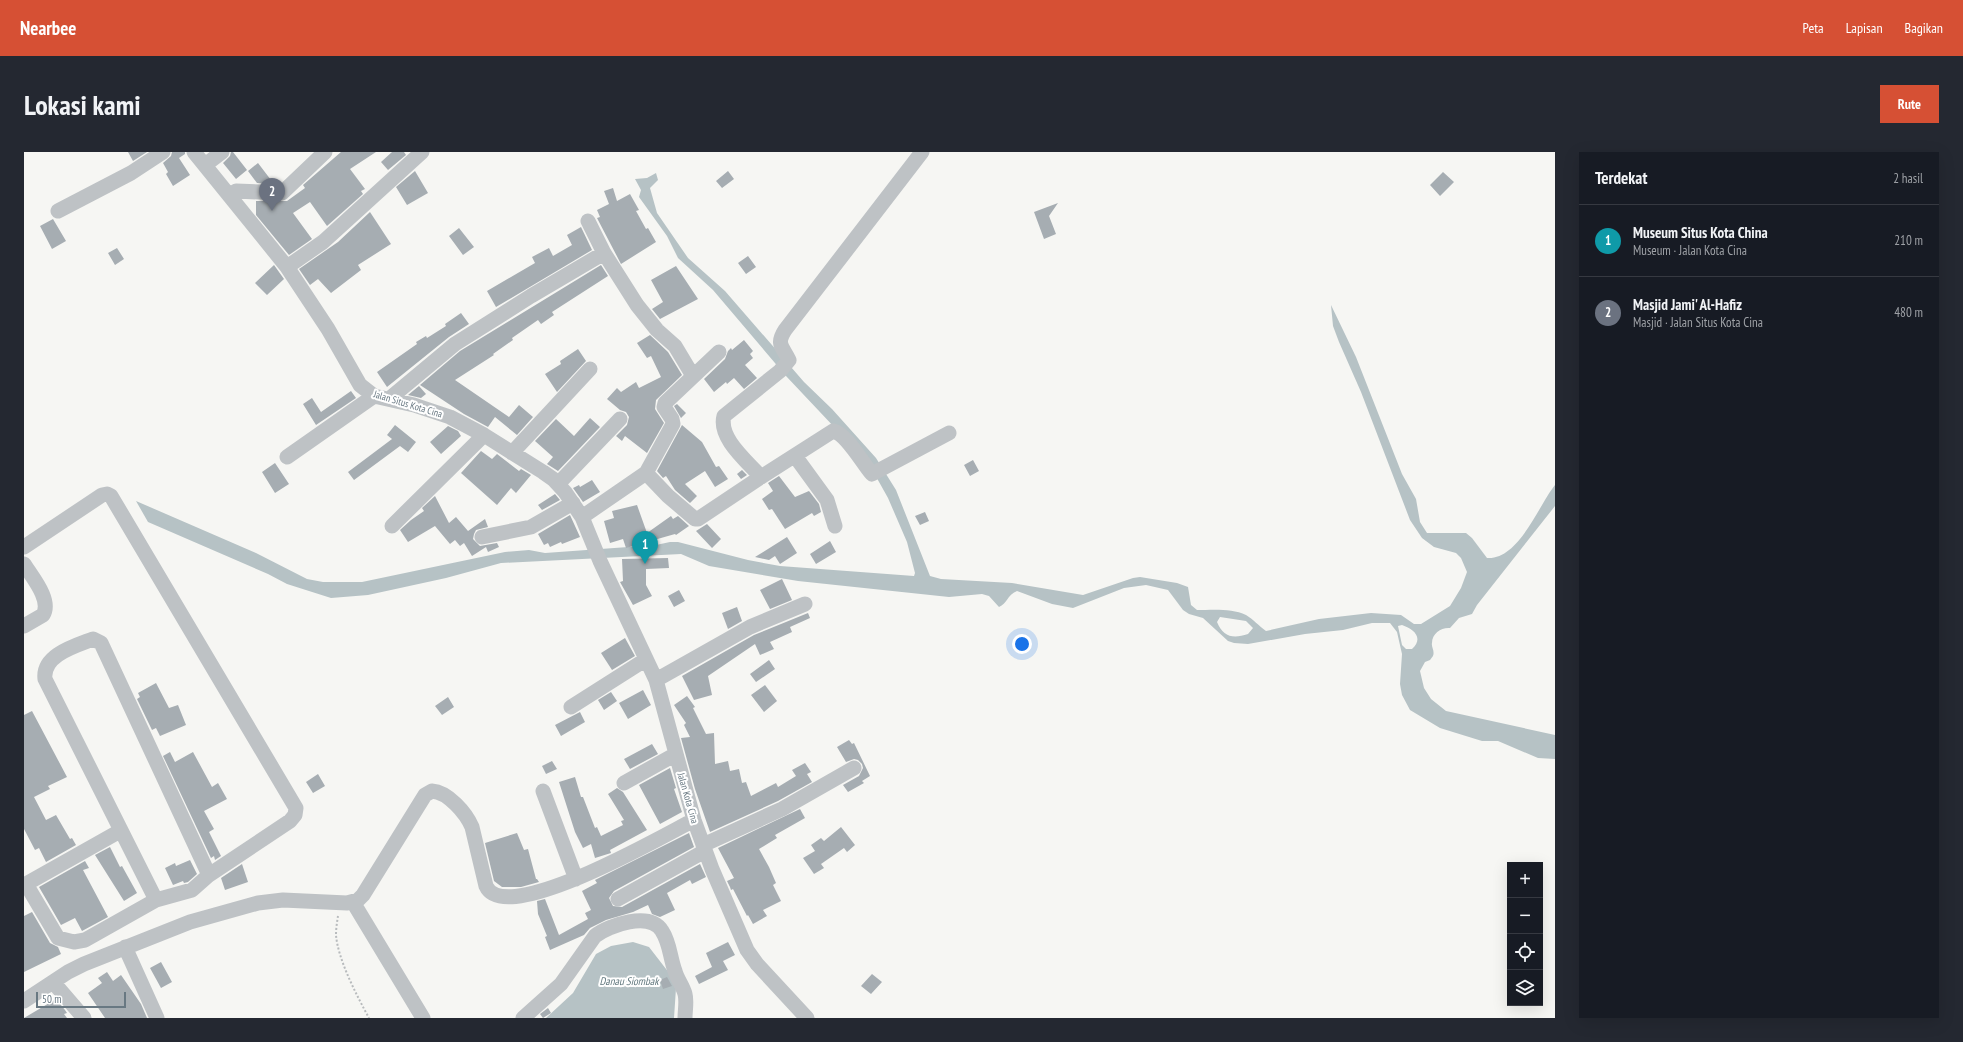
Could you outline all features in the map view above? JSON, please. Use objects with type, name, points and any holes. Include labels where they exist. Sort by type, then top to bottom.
[{"type":"street","points":[[58,211],[131,173],[163,152]]},
{"type":"street","name":"Jalan Situs Kota Cina","points":[[194,152],[287,267],[328,329],[360,385],[374,396],[389,398],[450,417],[512,453],[558,484],[582,517],[600,561]]},
{"type":"street","points":[[205,165],[222,152]]},
{"type":"street","points":[[230,196],[236,192],[282,193],[325,152]]},
{"type":"street","points":[[287,267],[323,242],[422,152]]},
{"type":"street","points":[[761,476],[728,437],[724,428],[723,418],[727,412],[784,365],[780,340],[785,330],[922,152]]},
{"type":"street","points":[[588,221],[604,253],[650,322],[679,350],[693,376]]},
{"type":"street","points":[[389,398],[455,344],[531,296],[604,253]]},
{"type":"street","points":[[582,517],[646,473],[672,424],[672,419],[664,408],[665,403],[719,352]]},
{"type":"street","points":[[512,453],[590,369]]},
{"type":"street","points":[[287,457],[374,396]]},
{"type":"street","points":[[558,484],[620,419]]},
{"type":"street","points":[[646,473],[668,496],[698,520],[761,476],[835,431],[845,439],[872,474],[949,432]]},
{"type":"street","points":[[392,526],[484,436]]},
{"type":"street","points":[[795,456],[827,500],[835,526]]},
{"type":"street","points":[[24,547],[102,495],[107,494],[112,496],[296,808],[295,815],[290,821],[209,875],[192,890],[156,900],[85,940],[74,942],[58,938],[25,883],[120,831]]},
{"type":"street","points":[[482,537],[531,527],[572,503]]},
{"type":"street","name":"Jalan Kota Cina","points":[[600,561],[656,680],[694,820],[704,848],[752,958],[807,1018]]},
{"type":"street","points":[[24,564],[42,594],[46,606],[43,615],[24,626]]},
{"type":"street","points":[[656,680],[750,627],[805,604]]},
{"type":"street","points":[[156,900],[120,831],[45,679],[44,674],[47,665],[71,648],[93,639],[101,643],[209,875]]},
{"type":"street","points":[[571,707],[646,660]]},
{"type":"street","points":[[624,783],[676,754]]},
{"type":"street","points":[[618,899],[704,848],[782,809],[854,768]]},
{"type":"street","points":[[24,1001],[68,972],[125,947],[190,922],[258,903],[283,900],[346,903],[363,895],[425,796],[432,791],[442,794],[448,798],[468,817],[472,827],[486,886],[492,895],[502,898],[525,896],[541,892],[576,879],[615,862],[694,820]]},
{"type":"street","points":[[543,791],[576,879]]},
{"type":"street","points":[[346,903],[423,1018]]},
{"type":"street","points":[[523,1018],[561,984],[595,936],[602,931],[628,922],[640,920],[650,922],[662,931],[669,946],[675,974],[685,995],[685,1018]]},
{"type":"street","points":[[125,947],[157,1018]]},
{"type":"street","points":[[53,982],[84,1018]]},
{"type":"path","points":[[346,903],[336,933],[337,944],[352,986],[369,1018]]},
{"type":"water","points":[[656,173],[658,180],[650,188],[657,213],[688,258],[725,291],[804,382],[832,409],[876,458],[896,490],[930,576],[941,579],[1012,583],[1083,595],[1140,577],[1177,583],[1188,587],[1191,605],[1197,610],[1235,611],[1246,615],[1266,631],[1319,619],[1371,613],[1401,615],[1414,624],[1421,624],[1450,606],[1461,588],[1467,572],[1461,558],[1456,553],[1434,547],[1422,538],[1410,520],[1361,392],[1333,326],[1331,305],[1356,357],[1402,474],[1416,499],[1420,522],[1427,533],[1466,533],[1472,538],[1487,558],[1498,556],[1509,550],[1527,530],[1555,485],[1555,506],[1477,605],[1472,614],[1459,618],[1450,628],[1438,631],[1432,639],[1434,652],[1433,656],[1430,660],[1425,662],[1420,671],[1424,688],[1431,699],[1446,711],[1555,735],[1555,759],[1538,758],[1498,741],[1482,741],[1440,728],[1410,710],[1402,695],[1400,684],[1402,654],[1397,632],[1390,623],[1372,623],[1343,630],[1305,634],[1248,644],[1234,643],[1228,641],[1203,618],[1189,614],[1183,610],[1168,590],[1146,585],[1124,588],[1073,608],[1052,604],[1017,591],[1011,595],[1002,606],[999,607],[989,596],[982,594],[949,597],[798,581],[709,566],[681,554],[501,563],[446,578],[368,595],[331,598],[287,584],[268,574],[148,522],[136,501],[256,553],[307,579],[323,582],[362,582],[505,552],[529,550],[545,553],[656,545],[670,542],[678,542],[748,560],[780,566],[914,576],[915,573],[907,542],[888,498],[869,464],[786,376],[713,290],[678,258],[667,236],[639,197],[641,190],[635,179],[647,178]],"holes":[[[1220,617],[1246,621],[1253,628],[1248,634],[1243,636],[1229,636],[1219,627],[1217,622]],[[1402,625],[1414,631],[1416,634],[1416,645],[1412,649],[1406,649],[1402,645],[1398,626]]]},
{"type":"water","name":"Danau Siombak","points":[[633,942],[649,947],[673,978],[676,988],[674,1018],[546,1018],[573,993],[596,954],[611,946]]},
{"type":"building","points":[[128,152],[147,152],[133,161]]},
{"type":"building","points":[[172,152],[185,152],[185,154],[179,158],[190,175],[173,186],[166,174],[168,172],[163,163],[171,156]]},
{"type":"building","points":[[231,152],[233,152],[247,170],[236,179],[223,163],[230,156]]},
{"type":"building","points":[[341,152],[376,152],[350,169],[365,189],[361,191],[363,194],[327,226],[310,202],[293,213],[312,239],[289,255],[256,215],[256,201],[287,201],[305,188],[303,185]]},
{"type":"building","points":[[392,152],[404,152],[406,155],[388,170],[381,162]]},
{"type":"building","points":[[258,163],[274,184],[257,183],[248,171]]},
{"type":"building","points":[[415,171],[428,193],[407,205],[396,187]]},
{"type":"building","points":[[728,171],[734,179],[722,188],[716,181]]},
{"type":"building","points":[[1443,172],[1454,182],[1440,196],[1430,185]]},
{"type":"building","points":[[613,188],[617,201],[630,194],[639,210],[636,211],[646,229],[648,228],[656,242],[621,264],[597,218],[600,217],[597,210],[609,204],[604,191]]},
{"type":"building","points":[[1058,203],[1049,216],[1056,234],[1044,239],[1034,212]]},
{"type":"building","points":[[370,212],[391,244],[358,265],[361,270],[331,293],[318,279],[310,285],[299,269],[338,242]]},
{"type":"building","points":[[53,219],[66,241],[52,249],[40,226]]},
{"type":"building","points":[[581,227],[592,250],[496,307],[487,291],[535,263],[532,257],[549,248],[553,256],[572,245],[567,235]]},
{"type":"building","points":[[459,228],[474,247],[463,255],[449,236]]},
{"type":"building","points":[[117,248],[124,259],[115,265],[108,253]]},
{"type":"building","points":[[748,256],[756,267],[746,274],[738,263]]},
{"type":"building","points":[[274,265],[284,279],[267,295],[255,283]]},
{"type":"building","points":[[601,265],[608,276],[552,312],[554,315],[541,324],[538,320],[512,338],[513,340],[493,354],[494,355],[455,380],[509,417],[519,405],[533,417],[517,435],[495,417],[488,427],[464,414],[420,385],[460,351]]},
{"type":"building","points":[[676,266],[698,299],[660,319],[652,309],[663,302],[651,280]]},
{"type":"building","points":[[461,313],[469,324],[449,337],[387,387],[377,372],[417,344],[416,342],[426,336],[427,338],[446,326],[445,324]]},
{"type":"building","points":[[650,335],[668,352],[682,375],[656,400],[655,409],[664,423],[647,453],[625,436],[622,441],[616,436],[627,425],[629,417],[626,412],[620,410],[607,399],[617,388],[621,392],[636,382],[639,388],[661,377],[651,356],[647,358],[637,343]]},
{"type":"building","points":[[744,340],[753,351],[750,354],[753,358],[745,365],[757,378],[744,389],[734,378],[727,384],[726,382],[714,392],[704,379],[725,359],[731,348],[732,350]]},
{"type":"building","points":[[578,349],[586,361],[557,392],[545,374],[561,364],[560,361]]},
{"type":"building","points":[[419,386],[426,394],[421,398],[408,395]]},
{"type":"building","points":[[351,391],[356,398],[316,425],[303,404],[312,398],[321,412]]},
{"type":"building","points":[[677,404],[686,413],[681,418],[674,406]]},
{"type":"building","points":[[590,418],[600,427],[558,471],[547,464],[553,457],[535,441],[556,419],[574,436]]},
{"type":"building","points":[[395,425],[416,442],[408,452],[400,446],[354,480],[348,472],[392,439],[387,435]]},
{"type":"building","points":[[682,425],[702,442],[716,467],[719,466],[728,479],[715,487],[705,471],[685,484],[697,496],[690,503],[675,490],[666,476],[663,478],[657,471]]},
{"type":"building","points":[[448,426],[458,431],[461,436],[441,454],[430,442]]},
{"type":"building","points":[[481,451],[492,459],[497,454],[519,471],[521,469],[531,475],[516,493],[511,488],[497,505],[461,473]]},
{"type":"building","points":[[973,460],[979,471],[970,476],[964,465]]},
{"type":"building","points":[[275,463],[289,484],[275,493],[262,472]]},
{"type":"building","points":[[742,470],[747,475],[741,479],[737,474]]},
{"type":"building","points":[[779,476],[795,497],[809,491],[819,504],[821,512],[814,516],[812,513],[785,529],[772,509],[769,510],[762,499],[773,491],[768,483]]},
{"type":"building","points":[[592,480],[600,492],[583,502],[573,488],[579,485],[580,487]]},
{"type":"building","points":[[555,494],[560,500],[542,510],[538,505]]},
{"type":"building","points":[[435,496],[449,523],[456,517],[468,531],[485,519],[488,527],[476,530],[473,539],[480,546],[497,543],[499,547],[488,552],[486,547],[472,556],[464,543],[460,546],[455,540],[450,544],[435,526],[408,542],[400,530],[424,511],[422,508]]},
{"type":"building","points":[[637,505],[647,533],[671,516],[673,519],[678,516],[689,526],[676,535],[675,534],[626,548],[623,539],[610,543],[604,521],[614,518],[612,511]]},
{"type":"building","points":[[925,512],[929,521],[920,525],[915,516]]},
{"type":"building","points":[[570,515],[580,537],[562,544],[561,542],[550,547],[548,543],[544,545],[538,534]]},
{"type":"building","points":[[707,524],[721,539],[712,548],[696,531]]},
{"type":"building","points":[[787,537],[797,553],[780,564],[775,556],[769,560],[755,557]]},
{"type":"building","points":[[830,541],[836,552],[816,564],[810,554]]},
{"type":"building","points":[[668,558],[669,568],[646,569],[646,585],[652,596],[633,605],[620,582],[623,581],[622,559]]},
{"type":"building","points":[[782,579],[792,600],[770,609],[760,590]]},
{"type":"building","points":[[679,590],[685,601],[674,607],[668,596]]},
{"type":"building","points":[[737,607],[742,621],[728,629],[722,613]]},
{"type":"building","points":[[808,613],[810,618],[790,627],[792,632],[770,642],[774,649],[760,655],[755,644],[708,676],[712,695],[694,700],[682,676],[754,635]]},
{"type":"building","points":[[625,638],[635,656],[612,670],[601,653]]},
{"type":"building","points":[[769,660],[775,669],[756,682],[750,674]]},
{"type":"building","points":[[156,683],[169,708],[178,705],[186,725],[160,736],[156,728],[152,730],[137,699],[140,697],[138,693]]},
{"type":"building","points":[[765,685],[777,701],[764,712],[751,695]]},
{"type":"building","points":[[643,690],[651,705],[628,719],[619,703]]},
{"type":"building","points":[[611,692],[617,701],[604,710],[598,700]]},
{"type":"building","points":[[687,696],[695,707],[693,708],[706,734],[714,733],[715,764],[728,761],[730,771],[739,769],[742,783],[746,782],[751,796],[776,783],[778,787],[796,776],[792,770],[805,763],[811,772],[807,774],[812,782],[778,801],[710,832],[695,789],[681,738],[690,737],[684,725],[686,723],[674,705]]},
{"type":"building","points":[[448,697],[454,707],[442,715],[435,706]]},
{"type":"building","points":[[32,711],[67,777],[48,786],[50,789],[34,797],[46,820],[56,815],[70,839],[72,838],[76,845],[46,862],[39,848],[35,850],[24,829],[24,715]]},
{"type":"building","points":[[580,712],[585,722],[561,736],[555,725]]},
{"type":"building","points":[[849,740],[852,744],[854,743],[870,776],[862,781],[864,783],[848,792],[843,785],[859,776],[863,768],[862,764],[858,760],[854,759],[846,762],[837,747]]},
{"type":"building","points":[[652,744],[658,754],[630,769],[624,759]]},
{"type":"building","points":[[170,752],[175,762],[193,752],[212,787],[218,783],[227,799],[204,811],[214,829],[209,832],[221,856],[215,860],[214,856],[211,858],[163,756]]},
{"type":"building","points":[[552,761],[557,769],[546,774],[542,766]]},
{"type":"building","points":[[670,768],[676,788],[674,789],[682,812],[660,824],[639,785]]},
{"type":"building","points":[[318,774],[325,786],[313,793],[306,782]]},
{"type":"building","points":[[575,777],[581,797],[583,797],[595,828],[597,827],[601,836],[623,825],[621,821],[624,820],[608,794],[617,788],[623,792],[647,830],[610,850],[611,853],[595,858],[591,844],[583,848],[575,832],[559,782]]},
{"type":"building","points":[[800,809],[805,818],[775,835],[777,838],[759,849],[776,883],[773,885],[781,901],[763,910],[767,916],[753,924],[748,915],[747,916],[733,889],[731,890],[727,881],[734,878],[718,848]]},
{"type":"building","points":[[841,827],[855,845],[847,852],[844,848],[821,864],[824,868],[814,874],[803,858],[815,851],[811,845],[821,838],[824,841]]},
{"type":"building","points":[[517,833],[524,850],[528,849],[536,879],[539,882],[521,887],[502,887],[494,881],[485,843]]},
{"type":"building","points":[[689,833],[694,847],[614,891],[609,898],[613,906],[622,907],[700,864],[706,877],[692,884],[690,880],[667,893],[675,910],[660,917],[652,914],[648,905],[633,912],[606,920],[590,928],[584,935],[550,950],[545,937],[547,936],[538,914],[537,901],[545,899],[559,935],[588,919],[585,913],[591,910],[582,891],[597,883],[595,880]]},
{"type":"building","points":[[110,847],[120,867],[122,866],[137,893],[124,901],[95,855]]},
{"type":"building","points":[[190,860],[197,874],[188,882],[184,883],[183,881],[173,885],[165,868],[175,863],[176,866]]},
{"type":"building","points":[[85,861],[89,868],[83,870],[108,917],[82,931],[75,918],[61,925],[39,887]]},
{"type":"building","points":[[242,864],[248,882],[225,890],[221,878]]},
{"type":"building","points":[[32,912],[50,943],[58,947],[61,954],[24,972],[24,916]]},
{"type":"building","points":[[728,942],[735,955],[723,961],[728,970],[699,984],[695,976],[712,967],[706,953]]},
{"type":"building","points":[[161,962],[172,982],[161,988],[150,968]]},
{"type":"building","points":[[107,972],[113,981],[121,975],[141,1004],[147,1018],[105,1018],[88,993],[102,983],[98,978]]},
{"type":"building","points":[[872,974],[882,982],[871,994],[861,986]]},
{"type":"building","points":[[667,977],[672,986],[663,989],[660,980]]},
{"type":"building","points":[[56,999],[67,1013],[64,1014],[67,1018],[24,1018]]},
{"type":"building","points":[[548,1008],[551,1013],[543,1018],[540,1014]]},
{"type":"place","name":"Masjid Jami' Al-Hafiz","points":[[272,211]]},
{"type":"place","name":"Museum Situs Kota China","points":[[645,564]]}]
